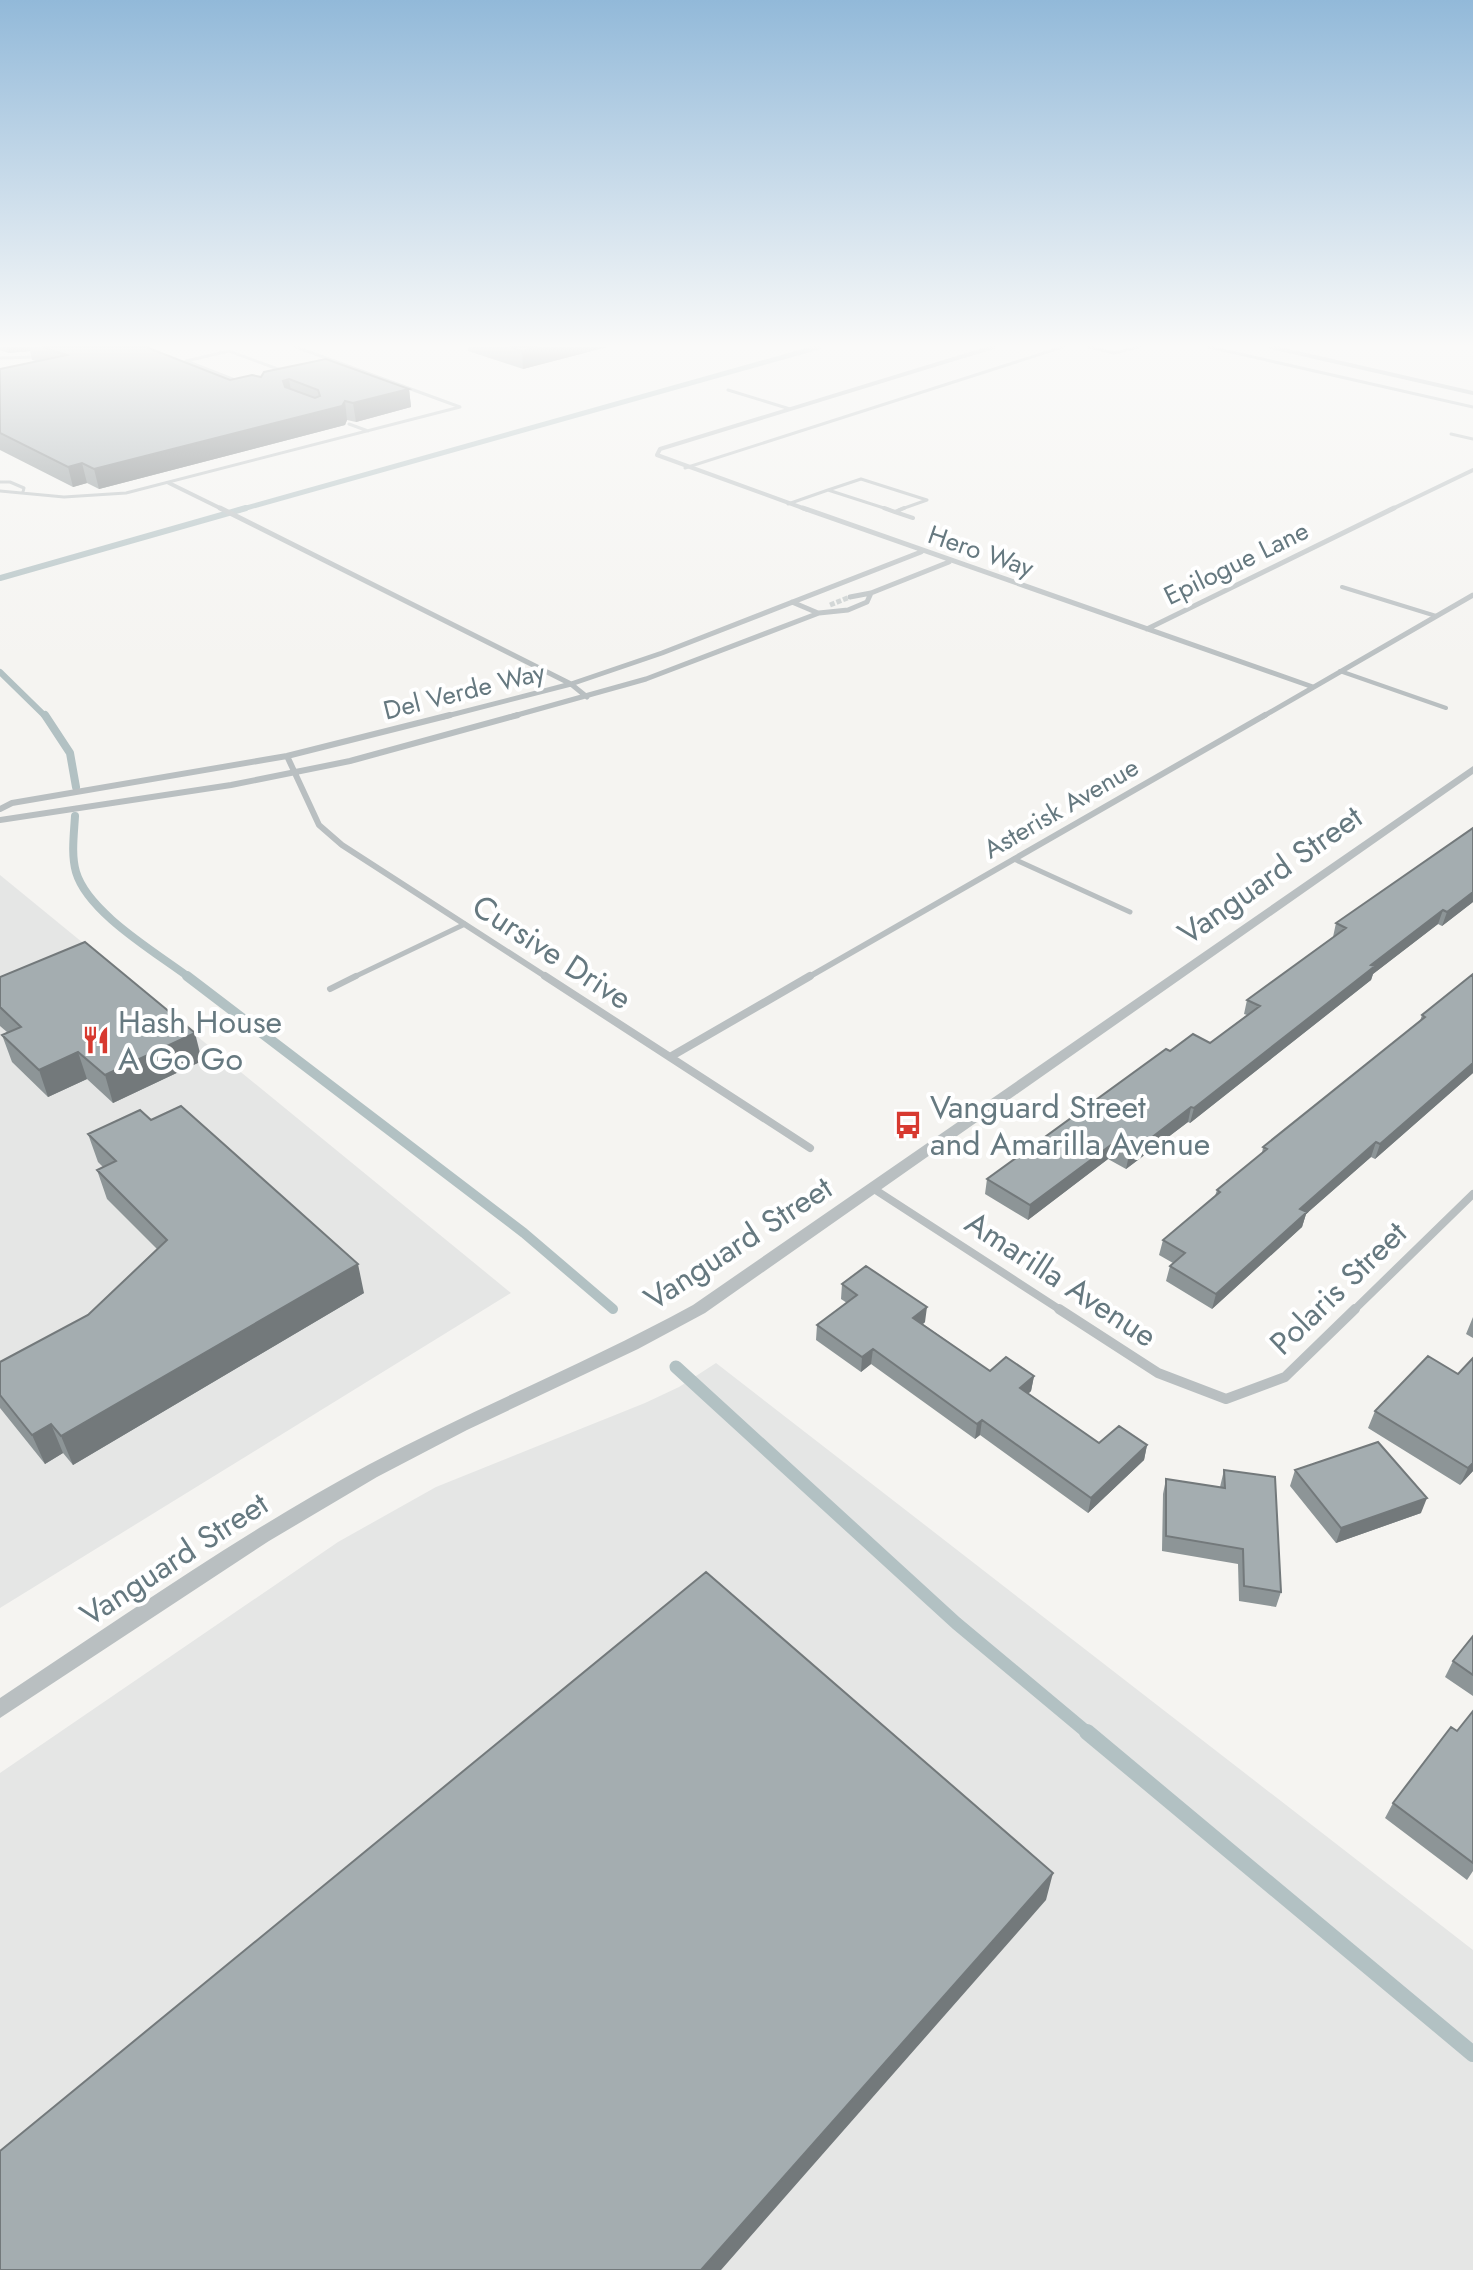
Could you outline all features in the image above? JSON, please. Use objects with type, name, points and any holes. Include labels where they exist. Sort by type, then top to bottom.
[{"type":"street","name":"Hero Way","points":[[658,453],[664,460],[685,468],[1313,687]]},
{"type":"street","name":"Epilogue Lane","points":[[1147,629],[1473,470]]},
{"type":"street","points":[[169,483],[571,684],[587,697]]},
{"type":"street","name":"Del Verde Way","points":[[0,809],[12,803],[287,756],[571,684],[662,653],[922,552]]},
{"type":"street","name":"Del Verde Way","points":[[850,597],[871,593],[950,561]]},
{"type":"street","name":"Del Verde Way","points":[[0,820],[9,821],[350,761],[646,679],[819,613],[848,610],[867,602],[871,593]]},
{"type":"street","name":"Asterisk Avenue","points":[[670,1057],[1473,595]]},
{"type":"street","points":[[792,602],[819,613]]},
{"type":"street","name":"Del Verde Way","points":[[819,613],[830,605]]},
{"type":"street","name":"Cursive Drive","points":[[287,756],[319,825],[342,845],[810,1148]]},
{"type":"street","name":"Vanguard Street","points":[[0,1709],[272,1529],[427,1441],[659,1332],[699,1309],[1473,769]]},
{"type":"street","name":"Amarilla Avenue","points":[[874,1189],[1158,1373],[1226,1399]]},
{"type":"street","name":"Polaris Street","points":[[1226,1399],[1285,1377],[1473,1194]]},
{"type":"lane","points":[[0,491],[87,497],[169,483],[284,453]]},
{"type":"lane","points":[[685,468],[732,453]]},
{"type":"lane","points":[[788,504],[861,479],[927,500],[895,512]]},
{"type":"lane","points":[[0,482],[10,482],[24,488],[23,492]]},
{"type":"lane","points":[[828,490],[913,518]]},
{"type":"lane","points":[[1342,587],[1436,616]]},
{"type":"lane","points":[[1340,671],[1446,708]]},
{"type":"lane","points":[[1014,859],[1130,912]]},
{"type":"lane","points":[[330,989],[465,924]]},
{"type":"shaded area","points":[[0,875],[511,1293],[0,1608]]},
{"type":"shaded area","points":[[716,1363],[1473,1950],[1473,2270],[0,2270],[0,1773],[338,1542],[436,1487],[645,1403],[679,1387]]},
{"type":"building","points":[[40,453],[157,453],[94,469],[82,463],[68,467]]},
{"type":"building","points":[[1473,828],[1473,892],[1447,912],[1443,910],[1371,965],[1375,966],[1129,1155],[1111,1145],[1030,1205],[987,1179],[1166,1049],[1170,1051],[1193,1034],[1210,1043],[1260,1006],[1247,1000],[1346,928],[1336,923]]},
{"type":"building","name":"Hash House A Go Go","points":[[85,942],[195,1033],[105,1075],[78,1052],[39,1070],[2,1035],[21,1027],[0,1007],[0,977]]},
{"type":"building","points":[[1473,974],[1473,1063],[1300,1209],[1307,1212],[1216,1294],[1170,1266],[1185,1253],[1163,1240],[1267,1149],[1263,1147],[1425,1017],[1422,1015]]},
{"type":"building","points":[[181,1106],[358,1264],[61,1436],[51,1424],[32,1435],[0,1395],[0,1362],[88,1315],[167,1240],[97,1170],[116,1161],[88,1134],[140,1110],[151,1120]]},
{"type":"building","points":[[866,1266],[927,1307],[913,1318],[990,1371],[1006,1357],[1034,1376],[1020,1388],[1099,1443],[1119,1426],[1147,1445],[1091,1498],[982,1420],[977,1424],[873,1349],[862,1357],[817,1325],[857,1295],[842,1284]]},
{"type":"building","points":[[1428,1356],[1458,1374],[1473,1358],[1473,1463],[1468,1468],[1375,1411]]},
{"type":"building","points":[[1378,1442],[1427,1498],[1341,1528],[1295,1470]]},
{"type":"building","points":[[1224,1470],[1275,1477],[1281,1592],[1244,1586],[1243,1549],[1166,1536],[1166,1479],[1225,1488]]},
{"type":"building","points":[[706,1572],[1053,1873],[701,2270],[0,2270],[0,2151]]},
{"type":"building","points":[[1473,1636],[1473,1675],[1453,1661]]},
{"type":"building","points":[[1473,1711],[1473,1863],[1393,1803],[1451,1727],[1457,1731]]},
{"type":"waterway","points":[[239,510],[442,453]]},
{"type":"waterway","points":[[0,578],[246,508]]},
{"type":"waterway","points":[[0,672],[46,717]]},
{"type":"waterway","points":[[45,715],[70,753],[76,787]]},
{"type":"waterway","points":[[75,816],[74,859],[83,887],[94,902],[125,931],[190,978]]},
{"type":"waterway","points":[[187,976],[524,1233],[613,1309]]},
{"type":"waterway","points":[[676,1367],[956,1623],[1089,1734]]},
{"type":"waterway","points":[[1087,1732],[1473,2054]]},
{"type":"tunnel","points":[[830,605],[850,597]]},
{"type":"place","name":"Hash House A Go Go","points":[[96,1040]]},
{"type":"place","name":"Vanguard Street and Amarilla Avenue","points":[[908,1125]]}]
